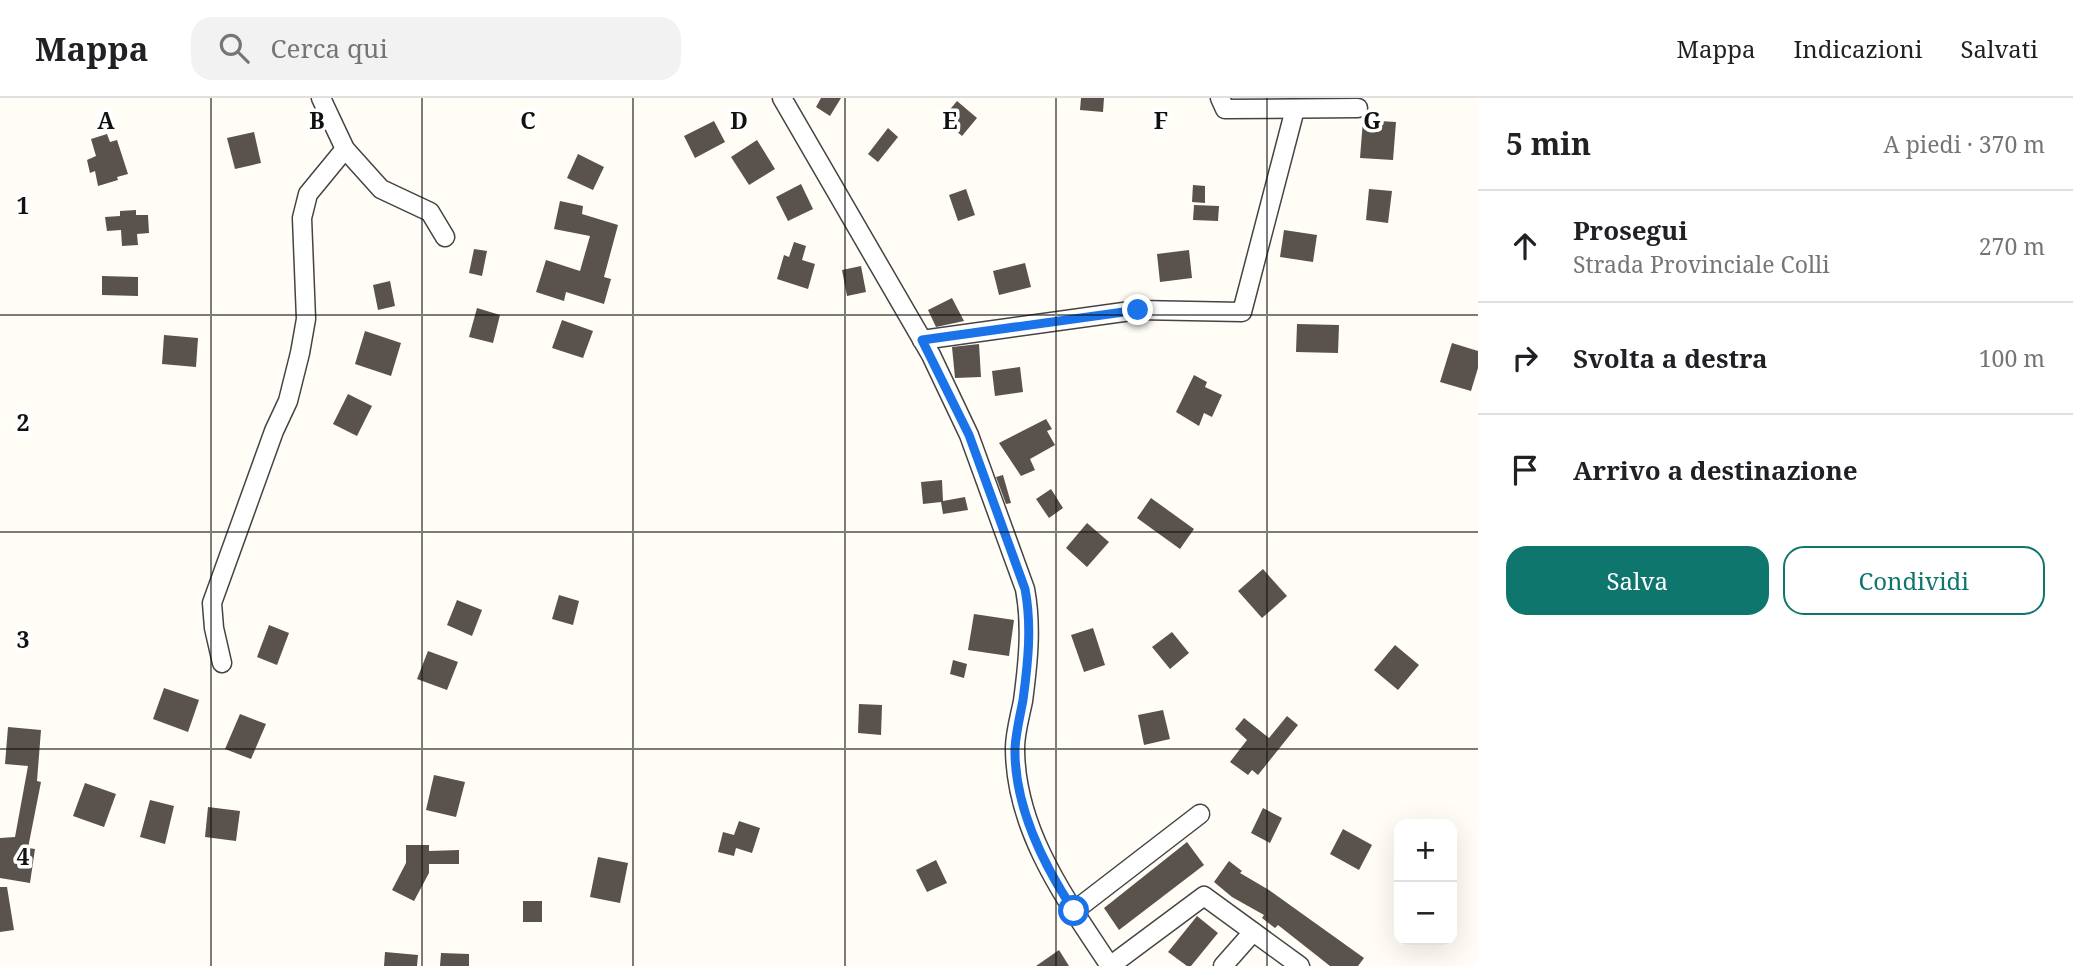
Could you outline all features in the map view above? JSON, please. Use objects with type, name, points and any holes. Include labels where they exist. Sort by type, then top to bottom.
[{"type":"street","points":[[321,98],[345,149],[381,189],[430,212],[445,237]]},
{"type":"street","points":[[782,98],[922,340],[969,435],[1025,589],[1029,614],[1027,669],[1015,748],[1026,817],[1057,886],[1110,966],[1204,896],[1300,966]]},
{"type":"street","points":[[1220,98],[1225,109],[1358,108]]},
{"type":"street","points":[[922,340],[1138,310],[1242,312],[1295,109]]},
{"type":"street","points":[[222,663],[214,628],[212,603],[274,430],[288,401],[302,342],[306,318],[302,218],[308,194],[345,149]]},
{"type":"street","points":[[1074,911],[1200,814]]},
{"type":"street","points":[[1223,966],[1253,932]]},
{"type":"building","points":[[821,98],[841,98],[830,116],[816,107]]},
{"type":"building","points":[[1081,98],[1104,98],[1103,112],[1080,110]]},
{"type":"building","points":[[957,101],[977,118],[962,136],[942,119]]},
{"type":"building","points":[[1363,120],[1396,122],[1393,160],[1360,158]]},
{"type":"building","points":[[714,121],[725,142],[695,158],[684,136]]},
{"type":"building","points":[[888,128],[898,137],[878,162],[868,154]]},
{"type":"building","points":[[254,132],[261,163],[235,169],[227,138]]},
{"type":"building","points":[[107,134],[110,142],[117,140],[128,174],[98,186],[95,171],[90,173],[87,160],[96,156],[91,139]]},
{"type":"building","points":[[757,140],[775,169],[749,185],[731,157]]},
{"type":"building","points":[[578,154],[604,167],[593,190],[567,178]]},
{"type":"building","points":[[801,184],[813,209],[788,221],[776,197]]},
{"type":"building","points":[[1193,185],[1205,186],[1205,203],[1192,202]]},
{"type":"building","points":[[966,189],[975,215],[958,221],[949,195]]},
{"type":"building","points":[[1369,189],[1392,191],[1388,223],[1366,220]]},
{"type":"building","points":[[560,201],[583,206],[582,214],[618,225],[604,277],[611,279],[604,304],[566,292],[564,301],[536,292],[546,260],[580,271],[590,236],[554,229]]},
{"type":"building","points":[[1194,205],[1219,206],[1218,221],[1193,220]]},
{"type":"building","points":[[136,210],[136,215],[148,215],[149,233],[137,234],[138,245],[122,246],[121,230],[107,231],[105,217],[120,216],[120,211]]},
{"type":"building","points":[[1284,230],[1317,235],[1313,262],[1280,257]]},
{"type":"building","points":[[794,242],[806,246],[802,260],[815,264],[808,289],[777,279],[784,255],[789,257]]},
{"type":"building","points":[[474,249],[487,251],[482,276],[469,273]]},
{"type":"building","points":[[1189,250],[1192,278],[1160,282],[1157,254]]},
{"type":"building","points":[[1025,263],[1031,287],[999,295],[993,271]]},
{"type":"building","points":[[861,266],[866,292],[847,296],[842,270]]},
{"type":"building","points":[[102,276],[138,277],[138,296],[102,295]]},
{"type":"building","points":[[390,281],[395,306],[378,310],[373,285]]},
{"type":"building","points":[[952,298],[964,321],[936,327],[928,310]]},
{"type":"building","points":[[477,308],[500,315],[493,343],[469,337]]},
{"type":"building","points":[[562,320],[593,331],[583,358],[552,348]]},
{"type":"building","points":[[1297,324],[1339,325],[1338,353],[1296,352]]},
{"type":"building","points":[[365,331],[401,343],[391,376],[355,364]]},
{"type":"building","points":[[164,335],[198,338],[196,367],[162,364]]},
{"type":"building","points":[[1452,343],[1478,351],[1478,368],[1471,391],[1440,382]]},
{"type":"building","points":[[979,344],[981,377],[955,378],[952,347]]},
{"type":"building","points":[[1020,367],[1023,392],[995,396],[992,371]]},
{"type":"building","points":[[1194,375],[1207,382],[1205,387],[1222,395],[1212,417],[1204,413],[1199,426],[1176,412]]},
{"type":"building","points":[[348,394],[372,406],[357,436],[333,424]]},
{"type":"building","points":[[1046,419],[1052,429],[1047,431],[1055,445],[1030,459],[1035,470],[1021,476],[999,443]]},
{"type":"building","points":[[1003,475],[1011,503],[1006,504],[996,477]]},
{"type":"building","points":[[942,480],[943,501],[965,497],[968,510],[943,514],[941,502],[923,504],[921,482]]},
{"type":"building","points":[[1051,489],[1063,508],[1049,518],[1036,499]]},
{"type":"building","points":[[1151,498],[1194,529],[1180,549],[1137,518]]},
{"type":"building","points":[[1087,523],[1109,542],[1087,567],[1066,548]]},
{"type":"building","points":[[1263,569],[1287,596],[1262,618],[1238,591]]},
{"type":"building","points":[[559,595],[579,601],[573,625],[552,619]]},
{"type":"building","points":[[457,600],[482,610],[472,636],[447,625]]},
{"type":"building","points":[[974,614],[1014,620],[1009,656],[968,650]]},
{"type":"building","points":[[269,625],[289,633],[277,665],[257,657]]},
{"type":"building","points":[[1093,628],[1105,665],[1084,672],[1071,635]]},
{"type":"building","points":[[1172,632],[1189,653],[1170,669],[1152,647]]},
{"type":"building","points":[[1395,645],[1419,665],[1398,690],[1374,670]]},
{"type":"building","points":[[428,651],[458,662],[447,690],[417,679]]},
{"type":"building","points":[[953,660],[967,664],[964,678],[950,674]]},
{"type":"building","points":[[164,688],[199,700],[188,732],[153,719]]},
{"type":"building","points":[[859,704],[882,705],[881,735],[858,733]]},
{"type":"building","points":[[1163,710],[1170,739],[1144,745],[1138,715]]},
{"type":"building","points":[[240,714],[266,724],[251,759],[225,749]]},
{"type":"building","points":[[1287,716],[1298,725],[1258,775],[1252,770],[1248,775],[1230,762],[1247,740],[1235,729],[1244,718],[1269,738]]},
{"type":"building","points":[[8,727],[41,730],[37,781],[41,782],[28,848],[35,849],[30,883],[0,878],[0,838],[15,837],[28,766],[5,764]]},
{"type":"building","points":[[434,775],[465,782],[456,817],[426,810]]},
{"type":"building","points":[[85,783],[116,794],[104,827],[73,816]]},
{"type":"building","points":[[150,800],[174,806],[165,844],[140,837]]},
{"type":"building","points":[[208,807],[240,811],[236,841],[205,837]]},
{"type":"building","points":[[1263,808],[1282,818],[1270,843],[1251,833]]},
{"type":"building","points":[[739,821],[760,828],[752,853],[736,848],[734,856],[718,852],[723,832],[734,835]]},
{"type":"building","points":[[1343,829],[1372,845],[1359,870],[1330,854]]},
{"type":"building","points":[[1187,842],[1204,865],[1119,930],[1104,908]]},
{"type":"building","points":[[406,845],[429,845],[429,851],[459,850],[459,864],[429,864],[429,873],[414,901],[392,890],[406,863]]},
{"type":"building","points":[[598,857],[628,863],[620,903],[590,897]]},
{"type":"building","points":[[936,860],[947,883],[927,892],[916,870]]},
{"type":"building","points":[[1229,861],[1242,871],[1240,873],[1269,890],[1364,958],[1358,966],[1330,966],[1278,925],[1275,928],[1262,918],[1264,915],[1232,897],[1214,882]]},
{"type":"building","points":[[0,887],[7,887],[14,930],[0,932]]},
{"type":"building","points":[[523,901],[542,901],[542,922],[523,922]]},
{"type":"building","points":[[1197,916],[1218,933],[1191,966],[1187,966],[1168,952]]},
{"type":"building","points":[[1059,950],[1069,966],[1036,966]]},
{"type":"building","points":[[385,952],[418,955],[417,966],[384,966]]},
{"type":"building","points":[[441,953],[469,954],[469,966],[440,966]]},
{"type":"route","points":[[1074,911],[1057,886],[1026,817],[1015,748],[1027,669],[1029,614],[1025,589],[969,435],[922,340],[1138,310]]}]
